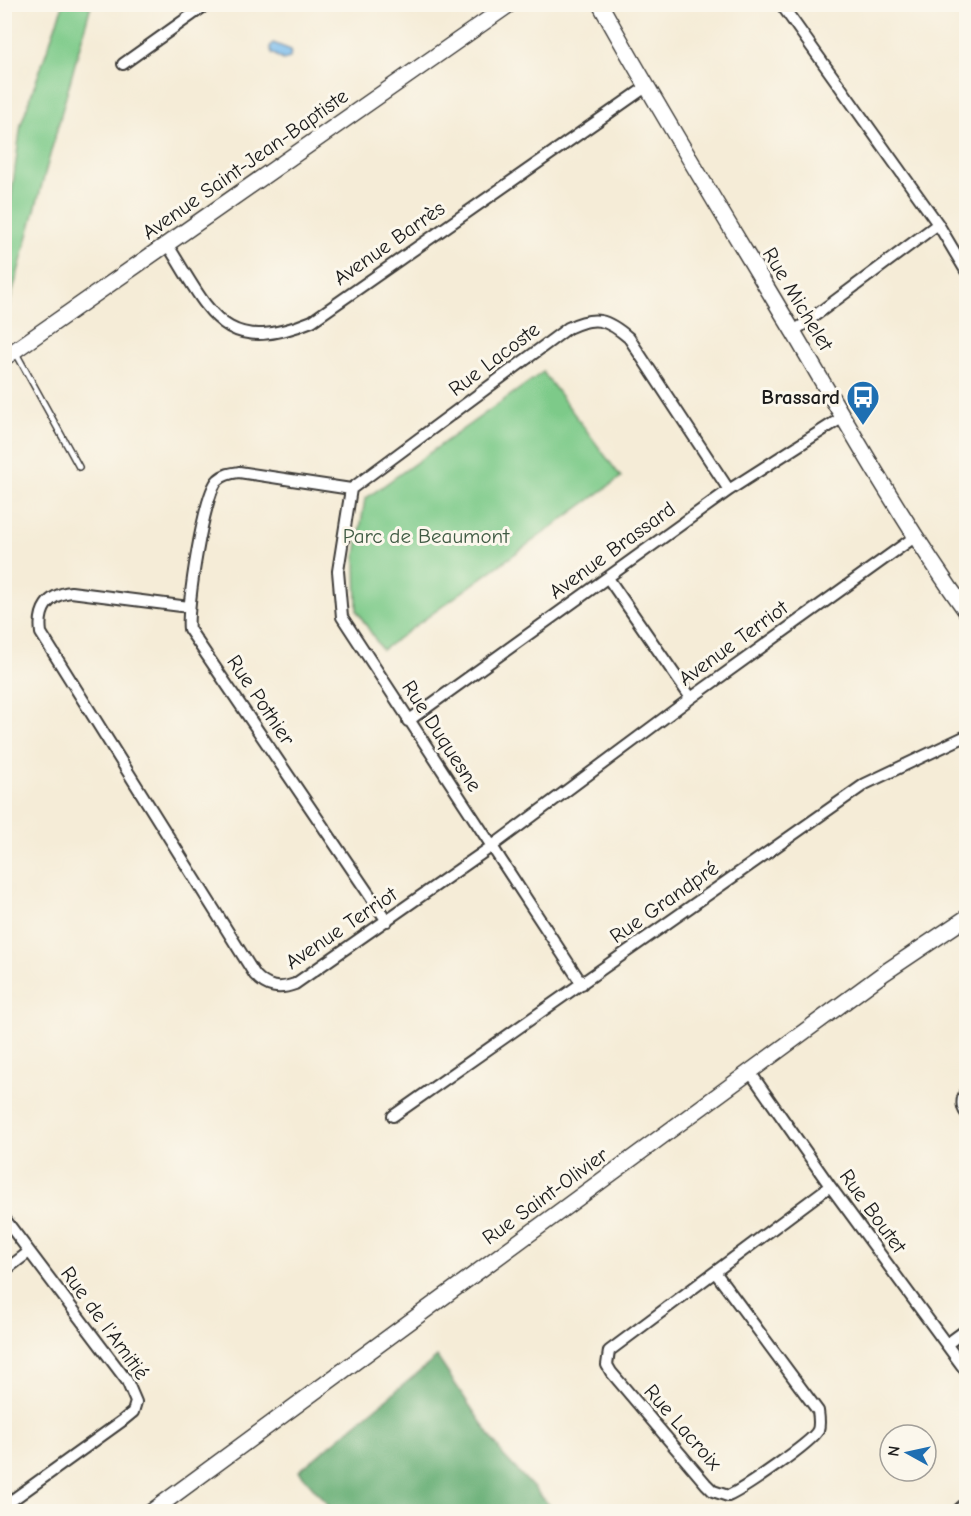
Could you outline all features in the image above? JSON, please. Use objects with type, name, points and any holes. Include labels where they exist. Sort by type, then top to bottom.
[{"type":"street","points":[[123,64],[207,4]]},
{"type":"street","name":"Avenue Saint-Jean-Baptiste","points":[[10,355],[510,4]]},
{"type":"street","name":"Rue Michelet","points":[[600,4],[646,87],[843,417],[916,536],[966,611]]},
{"type":"street","points":[[781,4],[938,224],[966,271]]},
{"type":"street","name":"Avenue Barrès","points":[[166,244],[207,305],[224,324],[243,334],[266,336],[288,331],[312,321],[646,87]]},
{"type":"street","points":[[793,332],[938,224]]},
{"type":"street","name":"Rue Lacoste","points":[[351,489],[568,328],[588,320],[613,324],[629,339],[729,490]]},
{"type":"street","name":"Avenue Brassard","points":[[408,721],[729,490],[843,417]]},
{"type":"street","name":"Rue Pothier","points":[[351,489],[239,472],[228,474],[218,480],[207,500],[189,607],[189,629],[387,921]]},
{"type":"street","name":"Rue Duquesne","points":[[351,489],[338,571],[342,617],[582,984]]},
{"type":"street","name":"Avenue Terriot","points":[[189,607],[71,592],[60,593],[46,603],[41,614],[41,633],[249,965],[263,984],[284,988],[295,984],[491,847],[691,698],[916,536]]},
{"type":"street","points":[[608,578],[691,698]]},
{"type":"street","name":"Rue Grandpré","points":[[393,1116],[865,784],[966,736]]},
{"type":"street","name":"Rue Saint-Olivier","points":[[151,1512],[884,973],[966,918]]},
{"type":"street","name":"Rue Boutet","points":[[750,1072],[830,1186],[966,1371]]},
{"type":"street","points":[[966,1091],[963,1097],[963,1108],[966,1113]]},
{"type":"street","name":"Rue Lacroix","points":[[715,1272],[818,1412],[820,1420],[818,1429],[806,1443],[728,1496],[713,1491],[706,1484],[607,1365],[609,1351],[830,1186]]},
{"type":"street","name":"Rue de l'Amitié","points":[[4,1218],[127,1381],[136,1402],[133,1412],[122,1421],[4,1506]]},
{"type":"street","points":[[4,1271],[30,1252]]},
{"type":"street","points":[[947,1344],[966,1330]]},
{"type":"street","points":[[956,1512],[966,1503]]},
{"type":"lane","points":[[10,355],[79,467]]},
{"type":"green space","points":[[63,5],[91,5],[5,320],[5,244],[21,124]]},
{"type":"green space","name":"Parc de Beaumont","points":[[543,372],[621,477],[382,650],[357,611],[356,555],[365,499]]},
{"type":"green space","points":[[437,1357],[503,1455],[555,1511],[333,1511],[299,1471]]},
{"type":"water","points":[[273,43],[291,50],[290,58],[283,60],[272,53],[270,47]]},
{"type":"place","name":"Brassard","points":[[863,426]]}]
